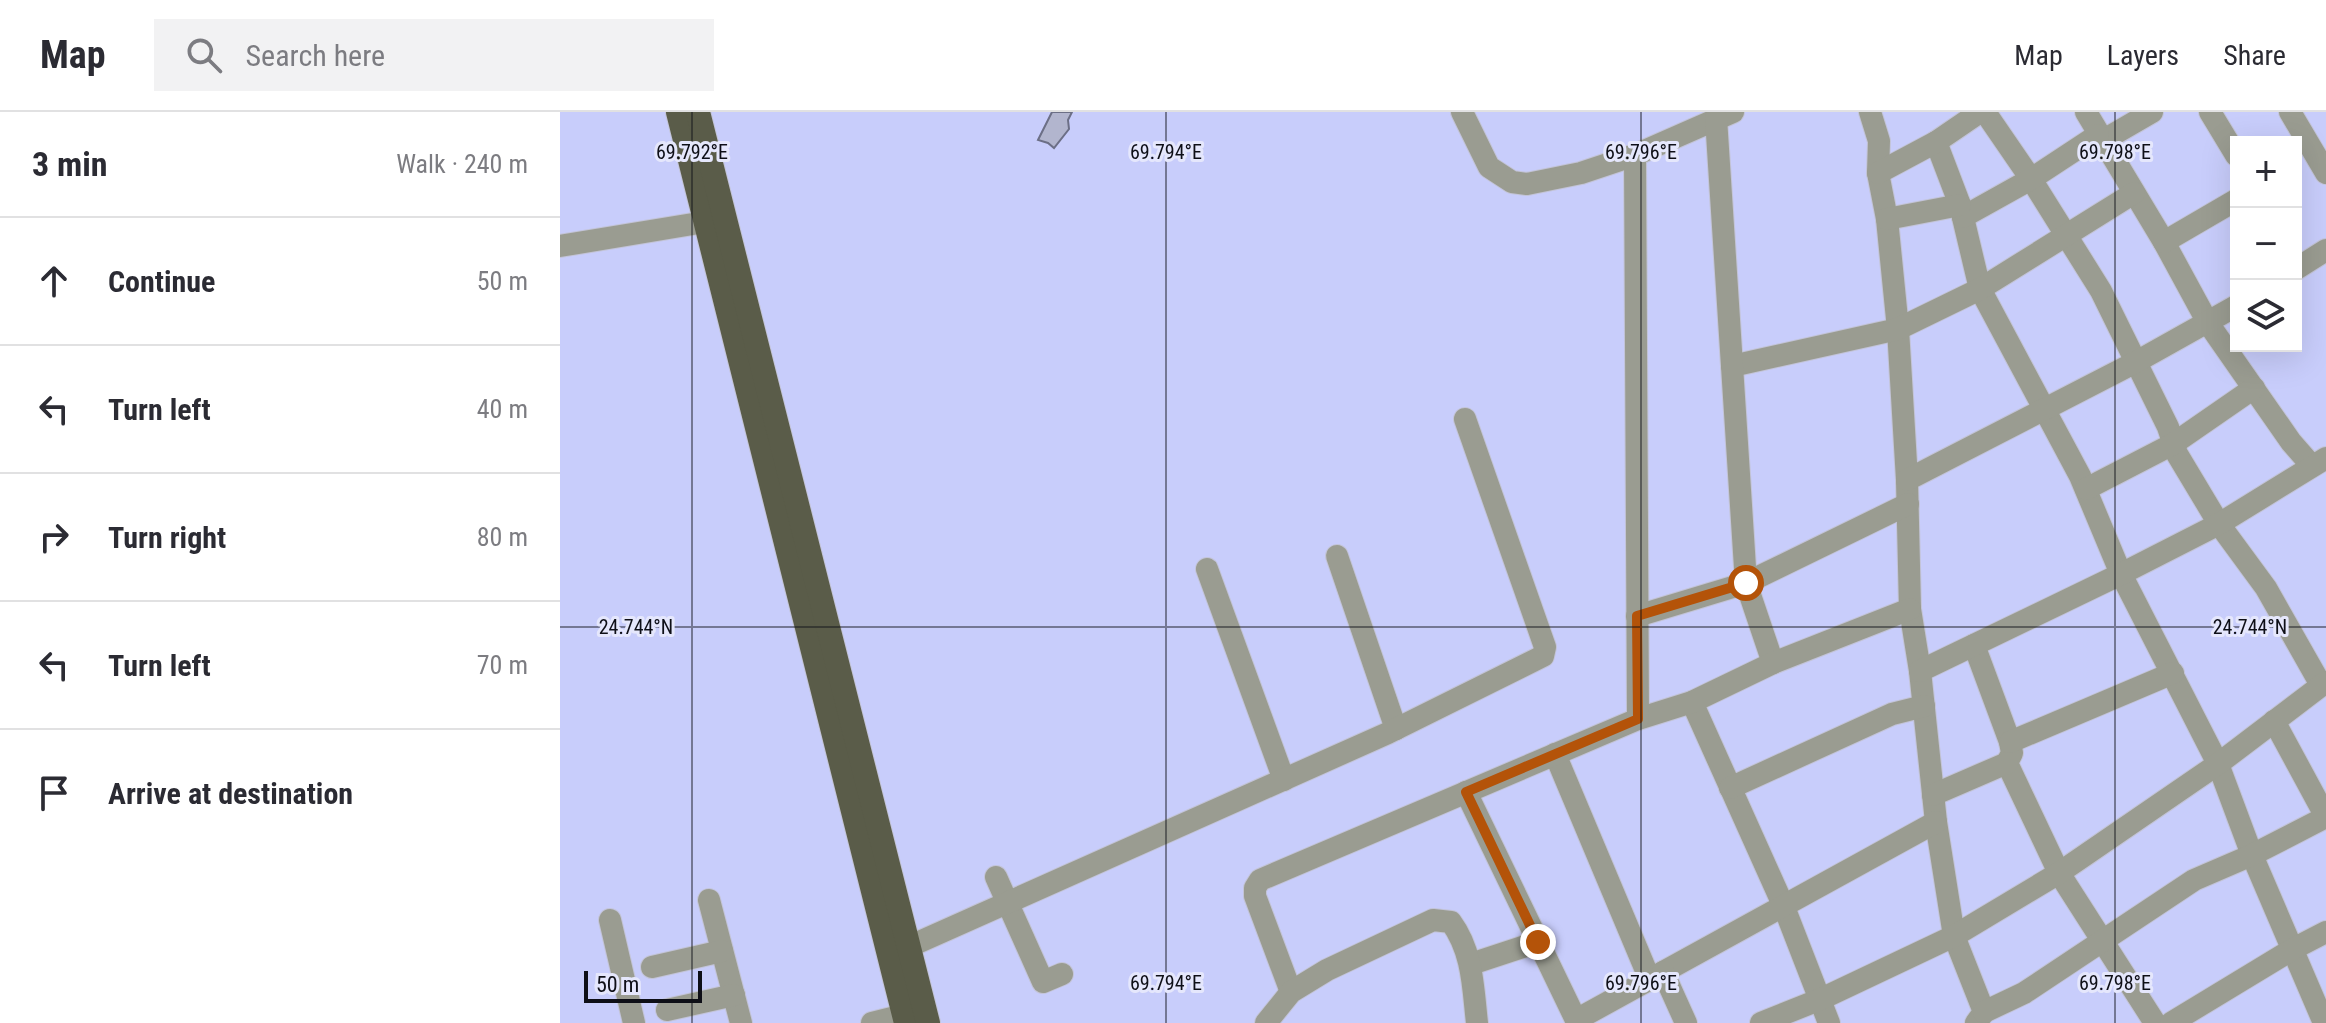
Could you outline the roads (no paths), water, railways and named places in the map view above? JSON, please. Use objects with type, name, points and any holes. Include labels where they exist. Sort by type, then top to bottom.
[{"type":"main road","points":[[678,112],[905,1019]]},
{"type":"main road","points":[[698,112],[928,1023]]},
{"type":"street","points":[[1462,112],[1489,167],[1512,182],[1527,184],[1581,173],[1635,155],[1725,115],[1732,366],[1746,583],[1773,663]]},
{"type":"street","points":[[1870,112],[1879,141],[1878,173],[1887,219],[1898,329],[1907,480],[1910,609],[1920,671],[1936,822],[1954,936],[1988,1019],[2194,880],[2252,855],[2326,817],[2274,721]]},
{"type":"street","points":[[1761,1023],[1821,999],[1954,936],[2059,873],[2218,764],[2324,683],[2266,588],[2219,524],[2177,454],[2168,427],[2101,291],[2031,179],[1982,112],[1936,142],[1878,173]]},
{"type":"street","points":[[1920,671],[2121,574],[2320,467],[2291,442],[2208,323],[2164,242],[2086,112]]},
{"type":"street","points":[[1887,219],[1961,211],[2031,179],[2100,138],[2152,112]]},
{"type":"street","points":[[2210,112],[2230,145]]},
{"type":"street","points":[[2290,112],[2316,161]]},
{"type":"street","points":[[1936,142],[1961,211],[1980,289],[2086,489],[2121,574],[2218,764],[2252,855],[2324,1023]]},
{"type":"street","points":[[1635,155],[1638,719]]},
{"type":"street","points":[[1732,366],[1898,329],[1980,289],[2134,193]]},
{"type":"street","points":[[2164,242],[2230,204]]},
{"type":"street","points":[[560,246],[705,222]]},
{"type":"street","points":[[2302,265],[2326,250]]},
{"type":"street","points":[[1907,480],[2136,362],[2230,310]]},
{"type":"street","points":[[2086,489],[2173,444],[2254,388]]},
{"type":"street","points":[[908,947],[1396,729],[1543,656],[1545,647],[1465,419]]},
{"type":"street","points":[[1637,616],[1746,583],[1908,504]]},
{"type":"street","points":[[1337,556],[1396,729]]},
{"type":"street","points":[[1207,569],[1284,780]]},
{"type":"street","points":[[1291,992],[1255,896],[1260,880],[1638,719],[1692,702],[1773,663],[1910,609]]},
{"type":"street","points":[[1974,645],[2009,753],[2059,873],[2155,1023]]},
{"type":"street","points":[[1933,795],[2009,753],[2173,673]]},
{"type":"street","points":[[1692,702],[1784,907],[1829,1023]]},
{"type":"street","points":[[1730,788],[1892,714],[1924,706]]},
{"type":"street","points":[[1555,754],[1656,976],[1686,1023]]},
{"type":"street","points":[[1466,792],[1576,1020],[1588,1019],[1656,976],[1936,822]]},
{"type":"street","points":[[996,877],[1043,982],[1062,974]]},
{"type":"street","points":[[709,900],[741,1023]]},
{"type":"street","points":[[610,920],[634,1023]]},
{"type":"street","points":[[1266,1023],[1291,992],[1327,970],[1433,920],[1451,922],[1459,933],[1471,964],[1477,1023]]},
{"type":"street","points":[[2171,1023],[2326,932]]},
{"type":"street","points":[[1471,964],[1538,942]]},
{"type":"street","points":[[652,967],[722,951]]},
{"type":"street","points":[[667,1010],[734,995]]},
{"type":"street","points":[[872,1023],[905,1019]]}]
